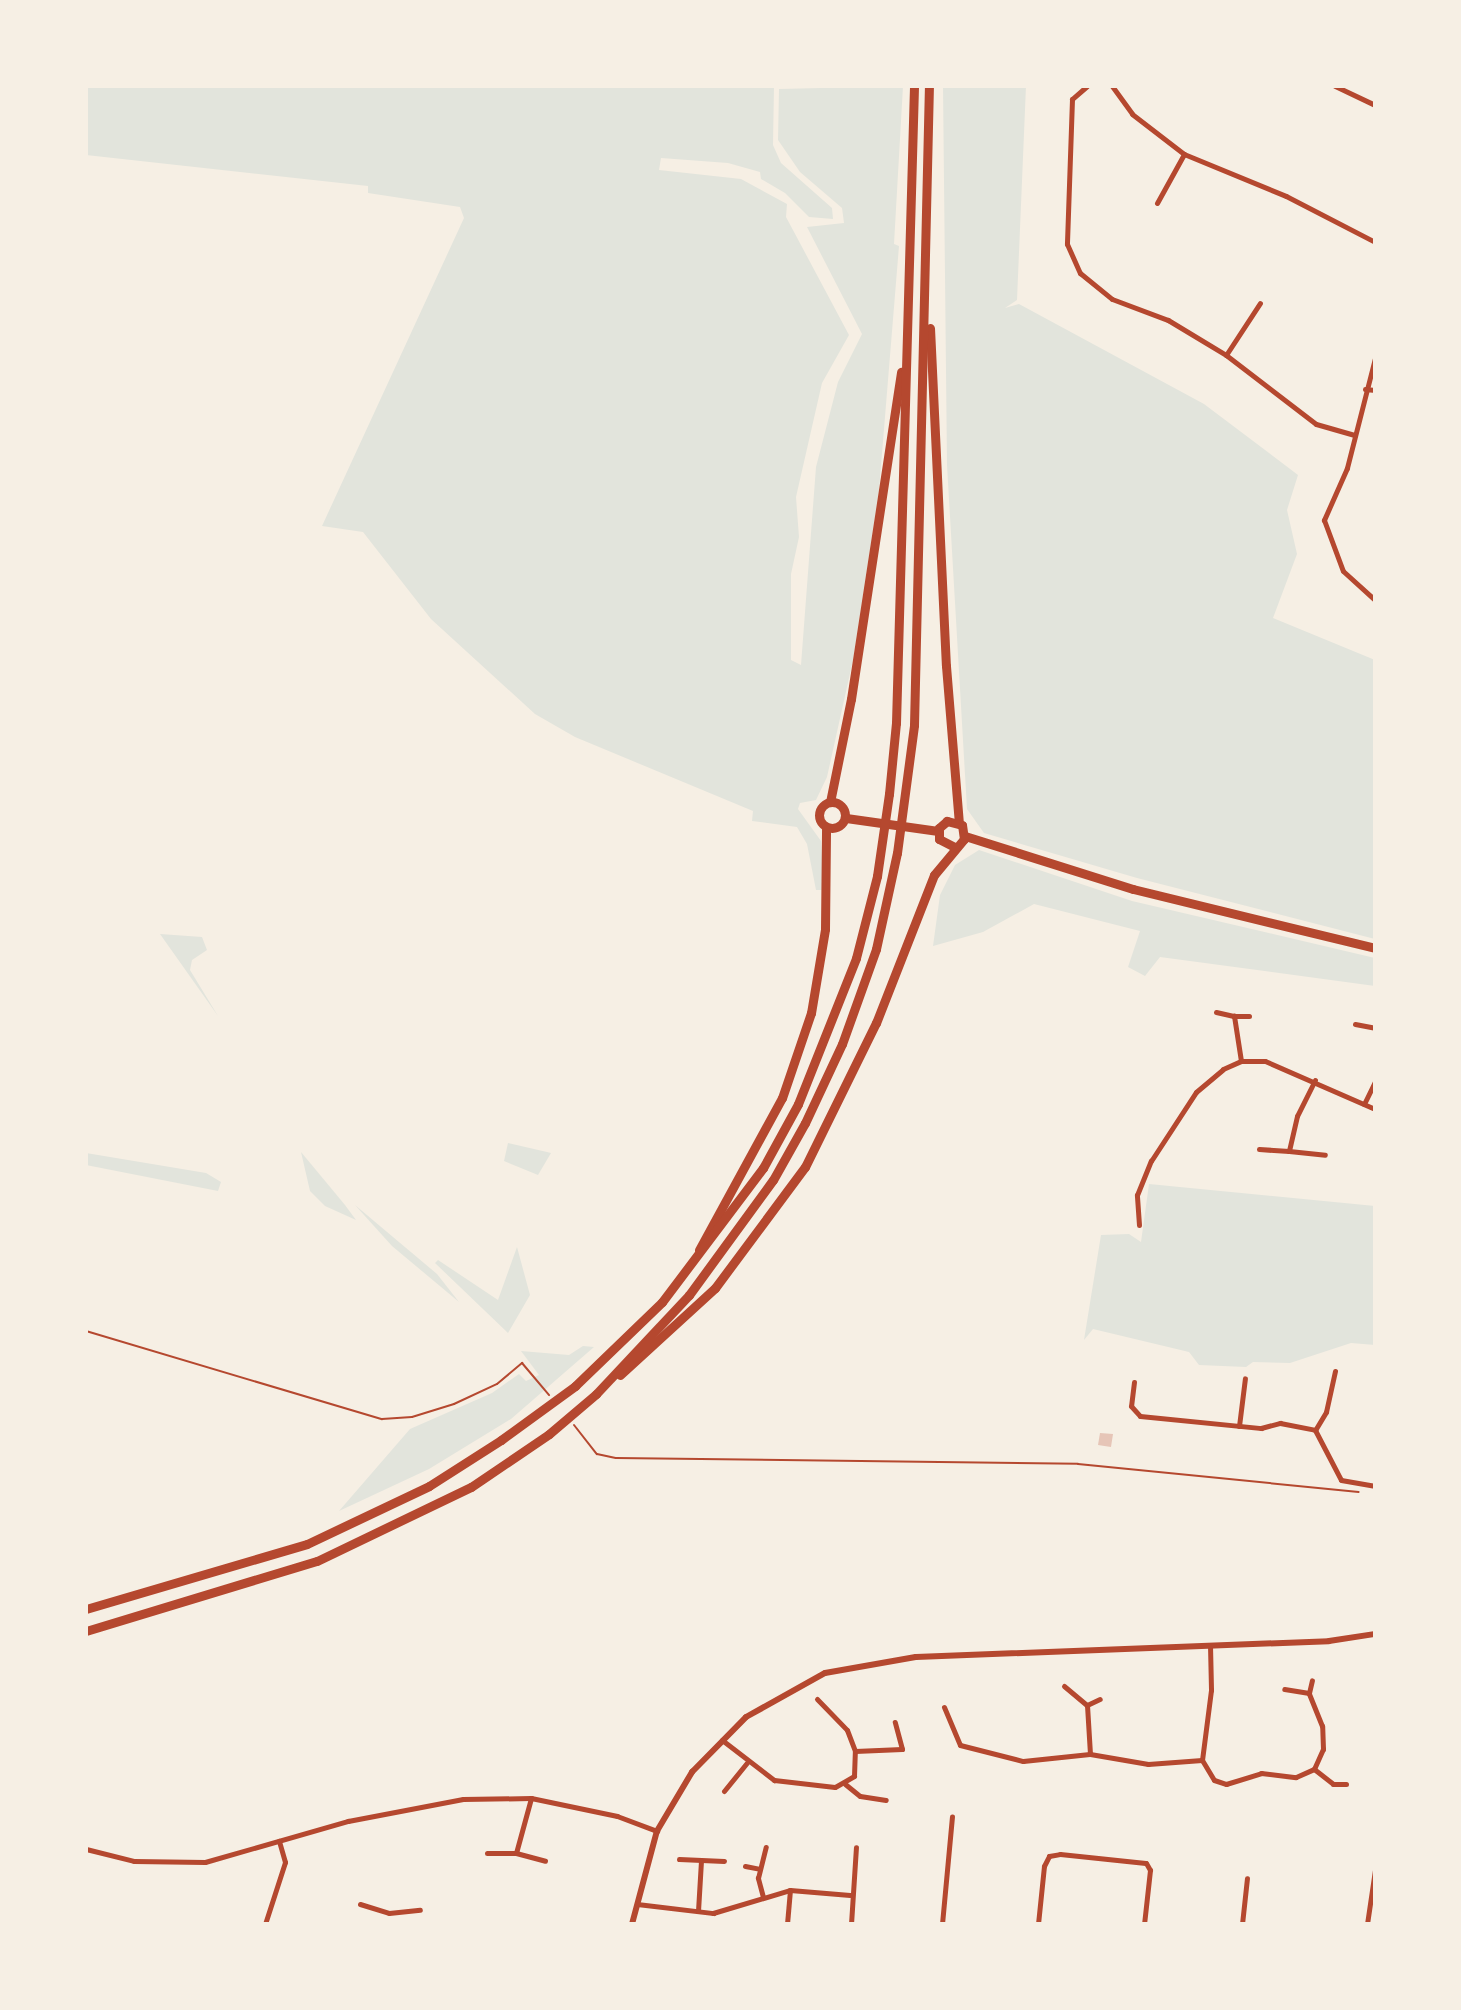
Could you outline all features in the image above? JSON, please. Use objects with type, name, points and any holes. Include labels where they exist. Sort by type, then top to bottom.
[{"type":"highway","points":[[86,1609],[307,1544],[429,1486],[575,1386],[662,1302],[763,1168],[798,1104],[856,958],[881,848],[889,794],[896,723],[914,86]]},
{"type":"highway","points":[[596,1394],[689,1295],[773,1180],[799,1134],[866,979],[897,853],[914,725],[929,86]]},
{"type":"highway","points":[[926,273],[946,666],[959,823],[965,836],[1133,889],[1375,948]]},
{"type":"highway","points":[[662,1302],[750,1165],[791,1076],[820,967],[826,827],[819,814],[830,802],[851,699],[907,332]]},
{"type":"highway","points":[[830,802],[842,806],[846,818]]},
{"type":"highway","points":[[846,818],[938,831]]},
{"type":"highway","points":[[826,827],[838,828],[846,818]]},
{"type":"highway","points":[[938,831],[947,821],[959,823]]},
{"type":"highway","points":[[938,831],[942,844],[955,847]]},
{"type":"highway","points":[[86,1631],[317,1561],[471,1487],[652,1350],[715,1288],[805,1167],[876,1023],[934,875],[965,836]]},
{"type":"street","points":[[1087,86],[1072,99],[1067,244],[1080,273],[1112,299],[1168,320],[1226,355],[1316,424],[1354,435]]},
{"type":"street","points":[[1112,86],[1132,114],[1184,154],[1286,196],[1375,242]]},
{"type":"street","points":[[1335,86],[1375,105]]},
{"type":"street","points":[[1157,203],[1184,154]]},
{"type":"street","points":[[1226,355],[1260,303]]},
{"type":"street","points":[[1375,358],[1347,468],[1324,520],[1343,571],[1375,600]]},
{"type":"street","points":[[1365,389],[1375,390]]},
{"type":"street","points":[[1216,1012],[1249,1016]]},
{"type":"street","points":[[1234,1016],[1241,1061]]},
{"type":"street","points":[[1355,1024],[1375,1028]]},
{"type":"street","points":[[1139,1225],[1137,1195],[1143,1178],[1176,1120],[1207,1078],[1241,1061],[1265,1061],[1315,1080],[1375,1109]]},
{"type":"street","points":[[1289,1151],[1297,1116],[1315,1080]]},
{"type":"street","points":[[1364,1104],[1375,1081]]},
{"type":"street","points":[[1259,1149],[1325,1155]]},
{"type":"street","points":[[1315,1430],[1326,1412],[1335,1371]]},
{"type":"street","points":[[1239,1426],[1245,1378]]},
{"type":"street","points":[[1134,1382],[1131,1406],[1140,1416],[1239,1426],[1280,1423],[1315,1430]]},
{"type":"street","points":[[1315,1430],[1341,1480],[1375,1486]]},
{"type":"street","points":[[632,1924],[657,1831],[682,1786],[721,1739],[771,1699],[801,1682],[864,1663],[1375,1634]]},
{"type":"street","points":[[1210,1645],[1211,1690],[1202,1760],[1206,1772],[1226,1784],[1261,1773],[1296,1777],[1314,1769],[1325,1737],[1309,1693],[1312,1680]]},
{"type":"street","points":[[1064,1686],[1087,1705],[1090,1754]]},
{"type":"street","points":[[1284,1689],[1309,1693]]},
{"type":"street","points":[[817,1699],[847,1730],[855,1751],[854,1776],[845,1784]]},
{"type":"street","points":[[1087,1705],[1100,1699]]},
{"type":"street","points":[[944,1707],[954,1738],[971,1749],[1032,1761],[1090,1754],[1148,1764],[1202,1760]]},
{"type":"street","points":[[855,1751],[902,1749],[895,1722]]},
{"type":"street","points":[[721,1739],[747,1763],[784,1783],[845,1784],[860,1796],[886,1800]]},
{"type":"street","points":[[724,1791],[747,1763]]},
{"type":"street","points":[[1314,1769],[1333,1784],[1346,1784]]},
{"type":"street","points":[[86,1849],[178,1864],[225,1859],[348,1821],[463,1799],[531,1798],[617,1816],[657,1831]]},
{"type":"street","points":[[516,1853],[531,1798]]},
{"type":"street","points":[[942,1924],[952,1816]]},
{"type":"street","points":[[265,1924],[285,1862],[279,1841]]},
{"type":"street","points":[[763,1897],[760,1869],[766,1847]]},
{"type":"street","points":[[851,1924],[850,1895],[856,1847]]},
{"type":"street","points":[[487,1853],[516,1853],[545,1861]]},
{"type":"street","points":[[1038,1924],[1046,1861],[1060,1854],[1146,1863],[1150,1870],[1144,1924]]},
{"type":"street","points":[[679,1859],[724,1861]]},
{"type":"street","points":[[698,1911],[701,1861]]},
{"type":"street","points":[[745,1866],[760,1869]]},
{"type":"street","points":[[1367,1924],[1375,1870]]},
{"type":"street","points":[[1242,1924],[1247,1878]]},
{"type":"street","points":[[636,1904],[728,1911],[790,1890],[850,1895]]},
{"type":"street","points":[[787,1924],[790,1890]]},
{"type":"street","points":[[360,1904],[389,1913],[420,1910]]},
{"type":"street","points":[[388,1924],[389,1913]]},
{"type":"path","points":[[86,1331],[382,1419],[412,1417],[454,1404],[497,1384],[522,1363],[533,1376]]},
{"type":"path","points":[[588,1442],[597,1454],[616,1458],[1078,1464],[1354,1492],[1375,1486]]},
{"type":"shaded area","points":[[86,86],[774,86],[773,145],[781,163],[832,208],[833,219],[809,217],[785,193],[761,179],[760,172],[728,163],[661,158],[659,170],[741,179],[787,204],[786,217],[849,335],[822,383],[796,497],[799,537],[791,574],[791,660],[801,665],[816,467],[838,382],[862,334],[807,227],[844,223],[842,208],[800,172],[778,140],[779,89],[903,86],[894,244],[899,246],[879,490],[853,660],[827,777],[816,800],[800,803],[798,809],[821,841],[824,890],[816,890],[807,844],[797,827],[752,821],[753,811],[575,737],[535,714],[431,619],[363,532],[322,526],[464,218],[460,207],[368,193],[368,186],[86,155]]},
{"type":"shaded area","points":[[943,86],[1026,86],[1017,300],[1005,308],[1019,304],[1204,404],[1298,475],[1287,510],[1297,554],[1273,618],[1375,660],[1375,939],[1137,878],[984,833],[967,809],[947,465]]},
{"type":"shaded area","points":[[979,850],[1132,901],[1375,958],[1375,986],[1160,957],[1145,976],[1128,967],[1140,931],[1034,904],[983,932],[933,946],[940,895],[955,865]]},
{"type":"shaded area","points":[[160,934],[202,937],[207,950],[192,960],[190,970],[218,1016]]},
{"type":"shaded area","points":[[508,1143],[551,1153],[538,1175],[504,1161]]},
{"type":"shaded area","points":[[301,1152],[356,1220],[325,1206],[310,1191]]},
{"type":"shaded area","points":[[86,1153],[206,1173],[221,1182],[218,1191],[86,1165]]},
{"type":"shaded area","points":[[1149,1184],[1375,1206],[1375,1345],[1351,1343],[1290,1363],[1253,1362],[1246,1367],[1199,1365],[1189,1352],[1093,1329],[1084,1340],[1101,1235],[1129,1234],[1141,1242]]},
{"type":"shaded area","points":[[355,1205],[437,1274],[459,1302],[392,1246]]},
{"type":"shaded area","points":[[517,1247],[530,1295],[508,1333],[435,1263],[438,1260],[498,1300]]},
{"type":"shaded area","points":[[583,1346],[594,1347],[511,1419],[429,1469],[339,1511],[410,1429],[492,1393],[519,1374],[526,1381],[539,1375],[521,1351],[569,1355]]},
{"type":"building","points":[[1100,1433],[1113,1434],[1111,1447],[1098,1445]]}]
